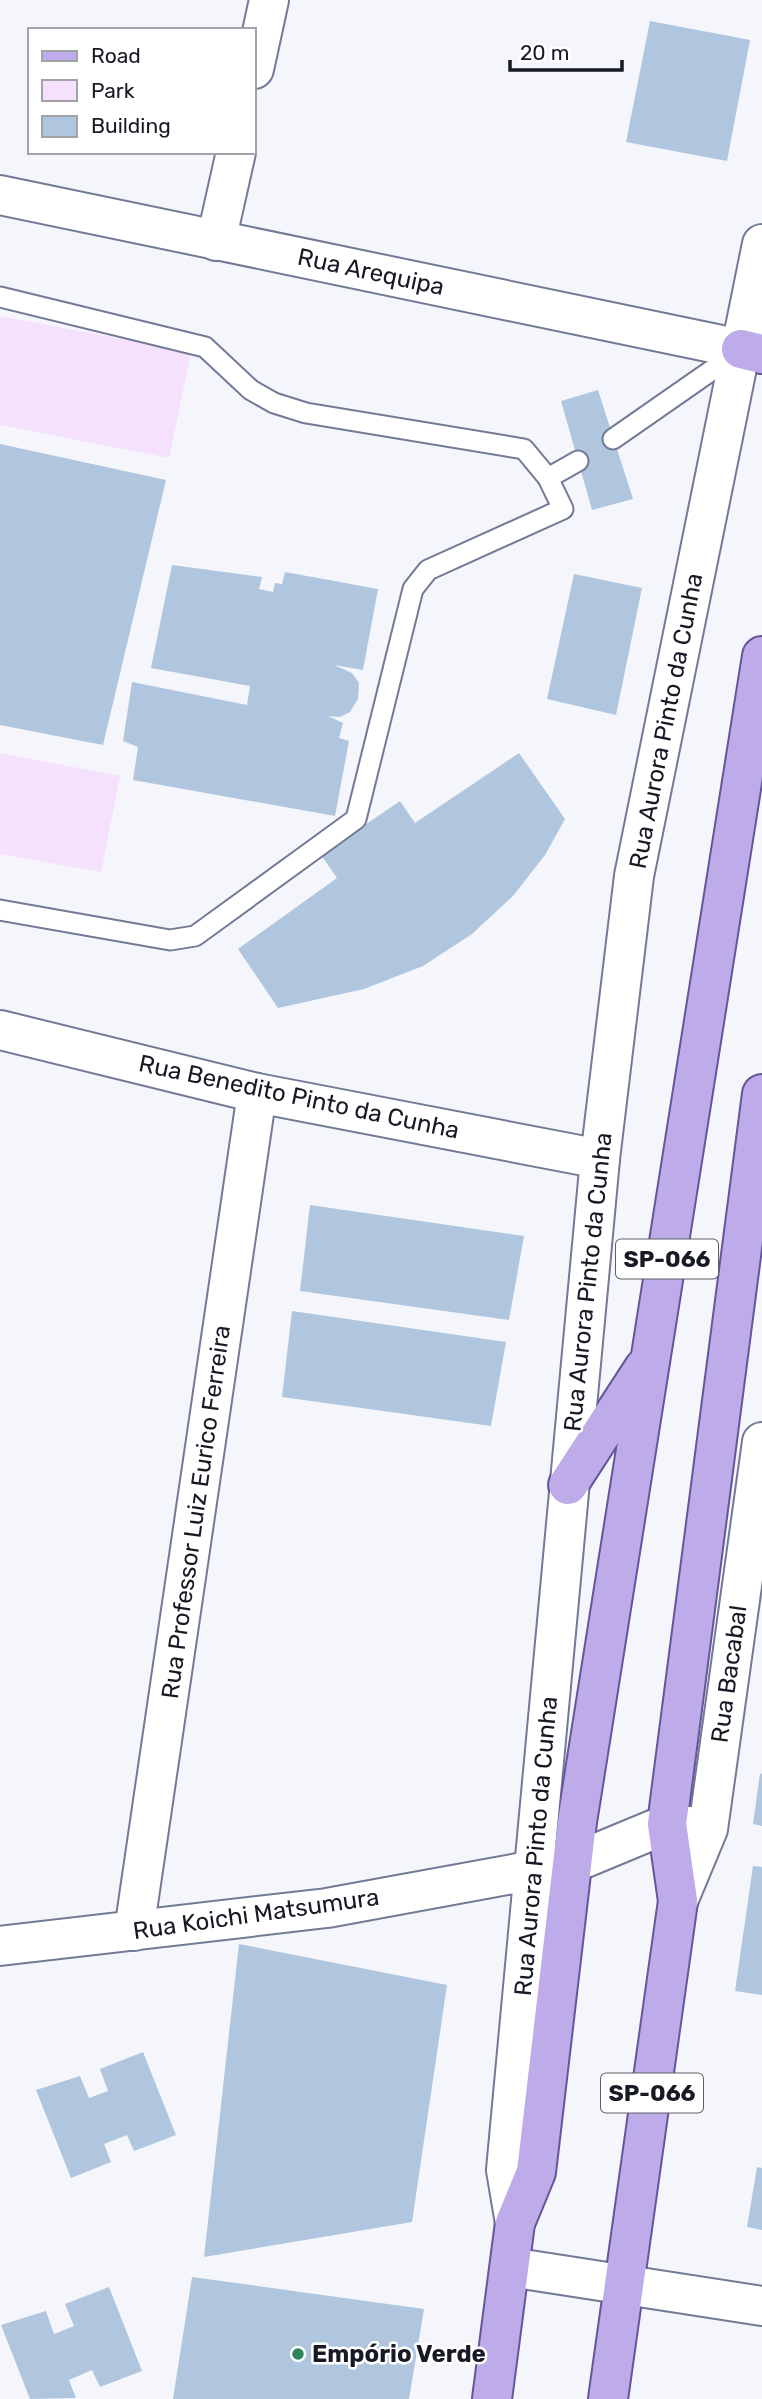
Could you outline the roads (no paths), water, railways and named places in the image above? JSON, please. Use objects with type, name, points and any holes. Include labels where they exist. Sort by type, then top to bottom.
[{"type":"main road","name":"SP-066","points":[[492,2399],[515,2223],[536,2172],[573,1863],[762,656]]},
{"type":"main road","name":"SP-066","points":[[608,2399],[678,1901],[667,1824],[762,1094]]},
{"type":"main road","points":[[568,1485],[653,1355]]},
{"type":"street","points":[[256,60],[269,0]]},
{"type":"street","points":[[216,240],[236,154]]},
{"type":"street","name":"Rua Arequipa","points":[[0,195],[752,352]]},
{"type":"street","name":"Rua Aurora Pinto da Cunha","points":[[515,2223],[506,2170],[523,1872],[568,1485],[600,1159],[634,876],[752,352],[762,244]]},
{"type":"street","name":"Rua Benedito Pinto da Cunha","points":[[0,1030],[257,1093],[600,1159]]},
{"type":"street","name":"Rua Professor Luiz Eurico Ferreira","points":[[134,1931],[257,1093]]},
{"type":"street","name":"Rua Bacabal","points":[[678,1901],[708,1829],[762,1442]]},
{"type":"street","points":[[667,1824],[708,1829]]},
{"type":"street","name":"Rua Koichi Matsumura","points":[[0,1946],[327,1908],[573,1863],[667,1824]]},
{"type":"street","points":[[510,2267],[762,2306]]},
{"type":"lane","points":[[0,297],[205,347],[251,390],[274,402],[306,413],[524,449],[548,478],[562,509],[428,570],[413,589],[356,819],[195,936],[170,940],[0,910]]},
{"type":"lane","points":[[614,439],[752,352]]},
{"type":"lane","points":[[548,478],[578,461]]},
{"type":"place","name":"Empório Verde","points":[[298,2354]]}]
